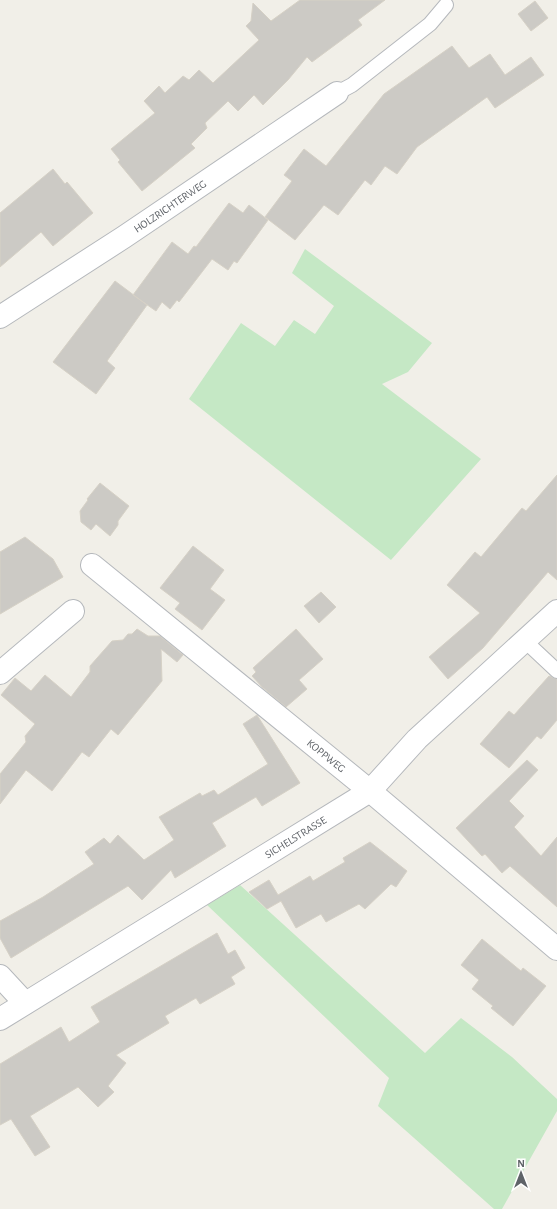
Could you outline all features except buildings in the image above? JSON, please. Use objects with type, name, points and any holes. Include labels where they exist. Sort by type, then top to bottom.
[{"type":"street","name":"HOLZRICHTERWEG","points":[[0,316],[131,232],[337,93]]},
{"type":"street","name":"KOPPWEG","points":[[92,565],[370,791],[557,949]]},
{"type":"street","name":"SICHELSTRASSE","points":[[0,1019],[370,791],[417,739],[557,610]]},
{"type":"street","points":[[0,674],[73,611]]},
{"type":"street","points":[[0,976],[25,1003]]},
{"type":"lane","points":[[337,93],[352,85],[430,24],[446,5]]},
{"type":"lane","points":[[525,641],[557,671]]},
{"type":"green space","points":[[305,249],[432,343],[408,372],[382,384],[481,459],[391,560],[189,399],[241,323],[275,346],[294,320],[315,334],[334,306],[292,273]]},
{"type":"green space","points":[[240,885],[425,1053],[461,1018],[512,1057],[557,1099],[557,1111],[502,1209],[494,1209],[378,1106],[389,1078],[207,905]]}]
